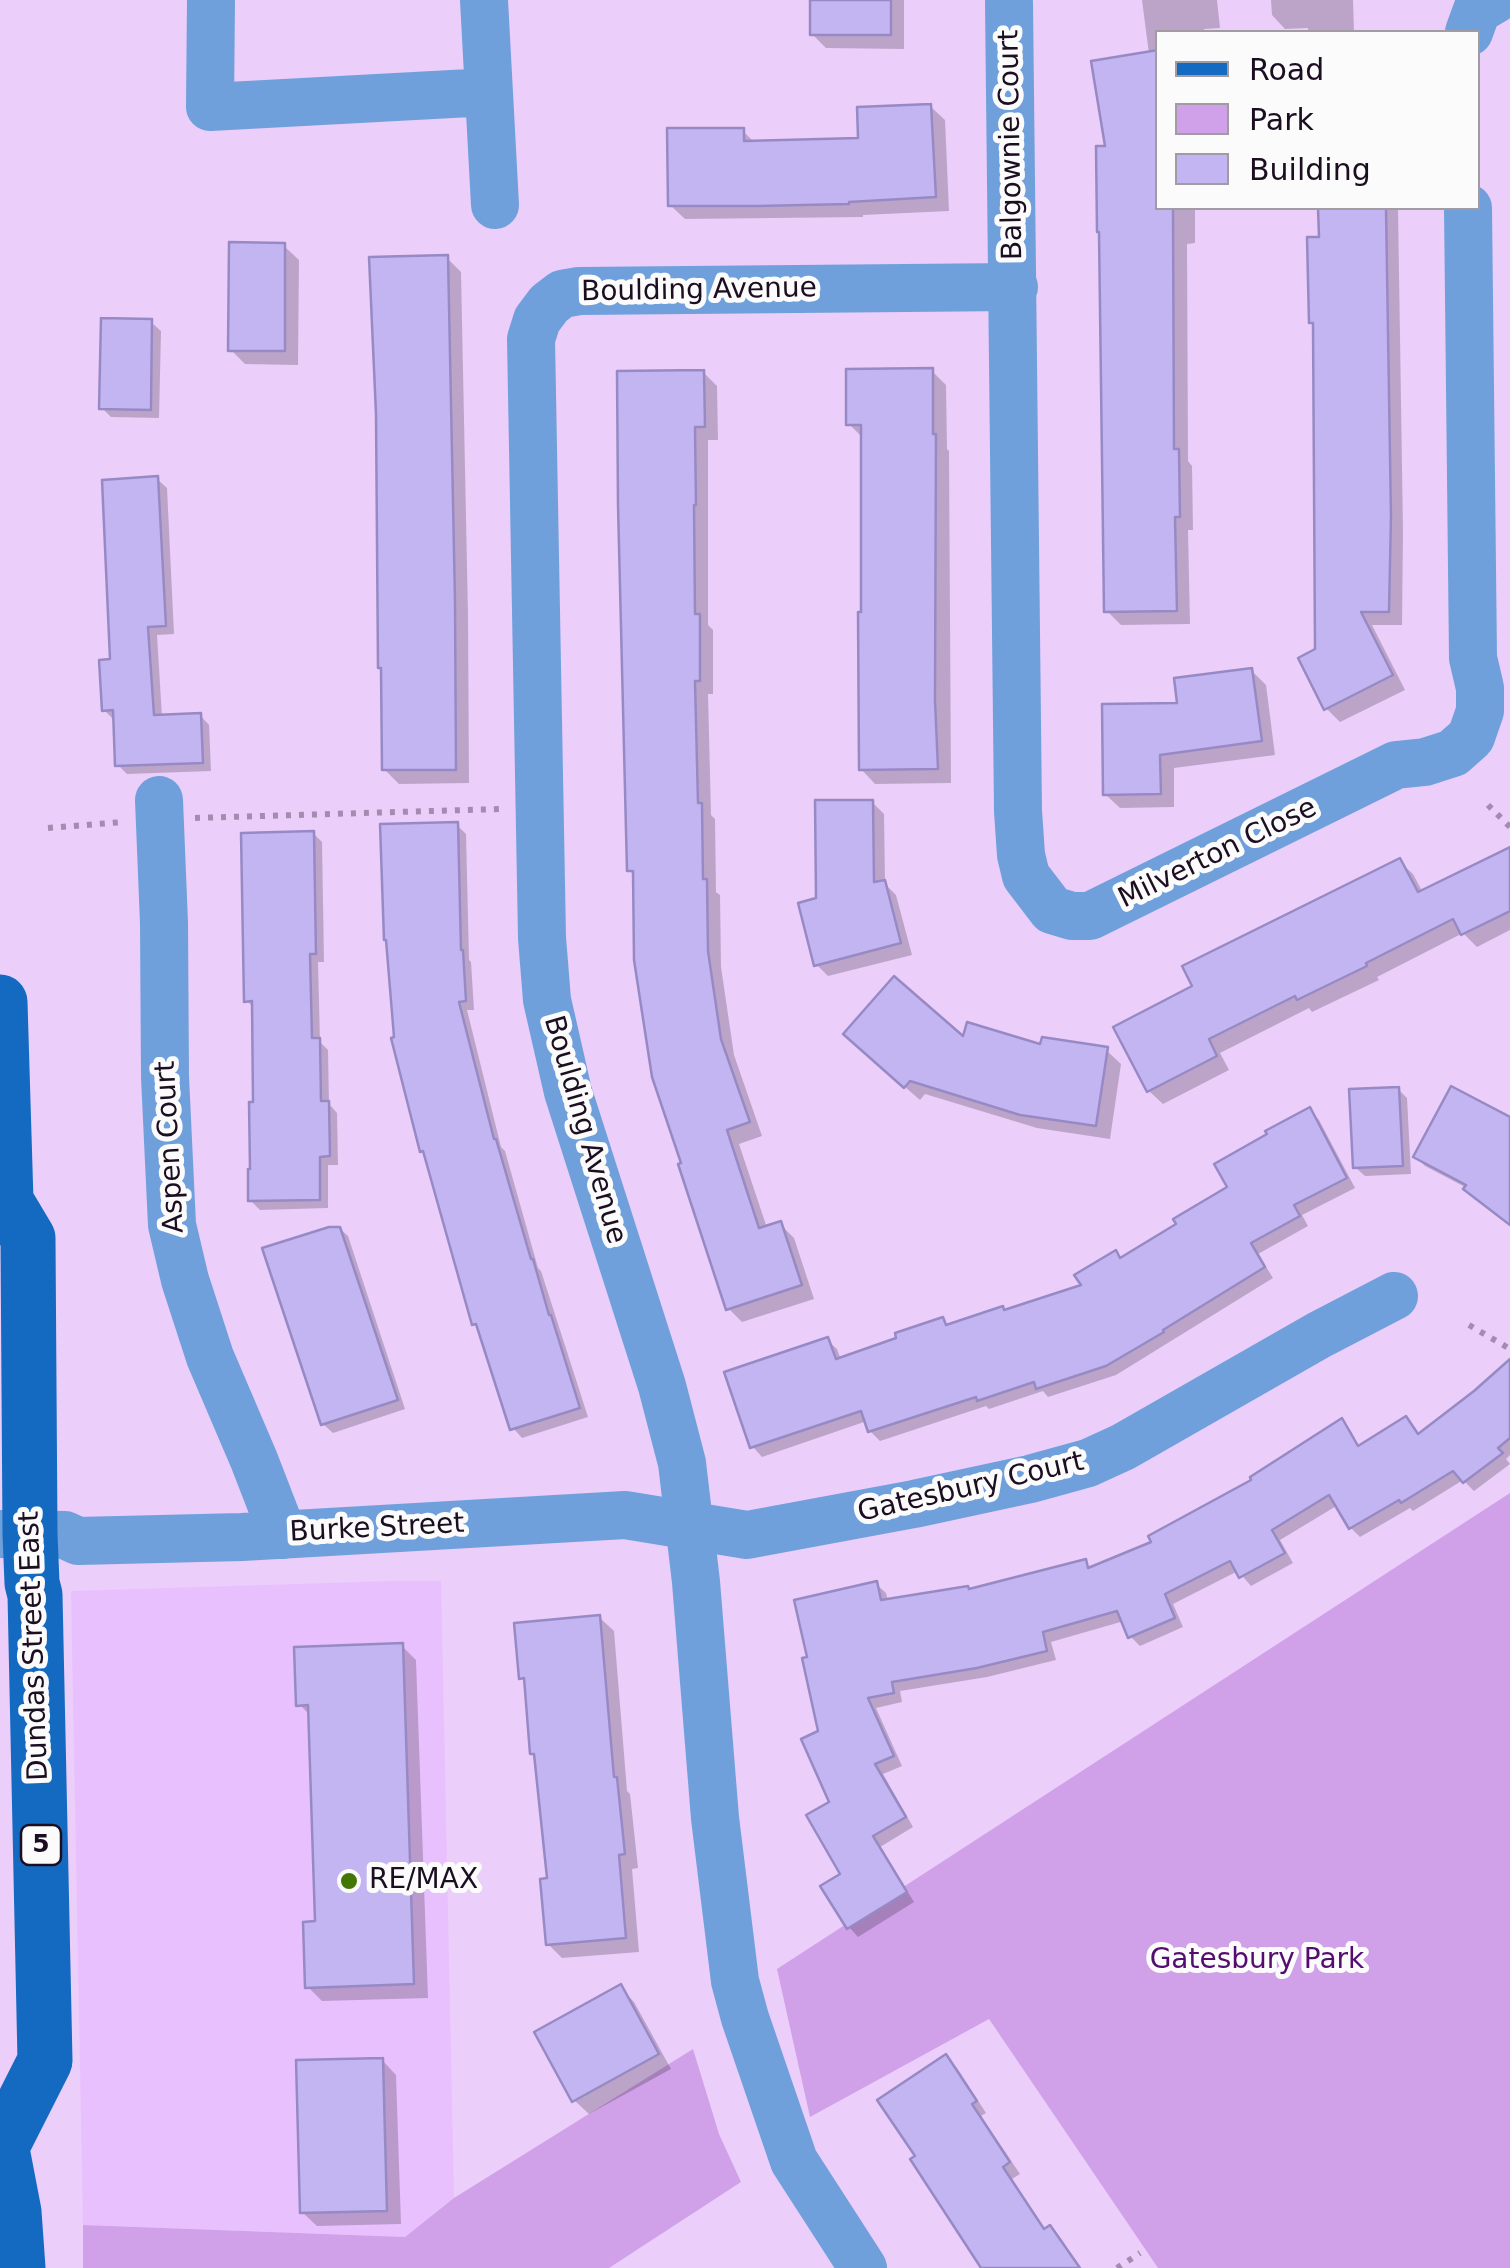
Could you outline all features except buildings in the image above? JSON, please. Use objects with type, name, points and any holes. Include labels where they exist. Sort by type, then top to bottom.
[{"type":"main road","name":"Dundas Street East","points":[[0,1002],[3,1206],[28,1238],[24,1531],[35,1595],[45,2061],[1,2142],[14,2212],[18,2268]]},
{"type":"street","points":[[211,0],[210,107],[489,92]]},
{"type":"street","points":[[484,0],[494,204]]},
{"type":"street","points":[[1470,30],[1477,10],[1494,0]]},
{"type":"street","name":"Balgownie Court","points":[[1009,3],[1014,287]]},
{"type":"street","name":"Milverton Close","points":[[1014,287],[1021,855],[1026,876],[1052,910],[1090,916],[1396,765],[1425,762],[1453,753],[1471,737],[1480,712],[1480,688],[1473,658],[1468,210]]},
{"type":"street","name":"Boulding Avenue","points":[[862,2268],[794,2161],[735,1981],[716,1836],[696,1582],[682,1463],[662,1386],[582,1140],[547,1000],[542,938],[531,339],[537,320],[549,304],[562,294],[579,291],[1014,287]]},
{"type":"street","name":"Aspen Court","points":[[159,810],[172,1226],[210,1357],[282,1535]]},
{"type":"street","name":"Gatesbury Court","points":[[689,1526],[747,1535],[914,1504],[1088,1463],[1394,1296]]},
{"type":"street","name":"Burke Street","points":[[24,1531],[78,1541],[282,1535],[625,1515],[689,1526]]},
{"type":"path","points":[[1488,804],[1510,827]]},
{"type":"path","points":[[48,828],[159,810],[499,809]]},
{"type":"path","points":[[1469,1325],[1510,1349]]},
{"type":"path","points":[[1117,2268],[1140,2253]]},
{"type":"shaded area","points":[[441,1581],[454,2198],[405,2237],[83,2225],[71,1591]]},
{"type":"green space","name":"Gatesbury Park","points":[[1510,1493],[1510,2268],[1158,2268],[989,2019],[810,2117],[777,1969]]},
{"type":"green space","points":[[693,2049],[719,2134],[741,2182],[609,2268],[83,2268],[83,2225],[405,2237],[454,2198]]},
{"type":"place","name":"RE/MAX","points":[[349,1881]]}]
